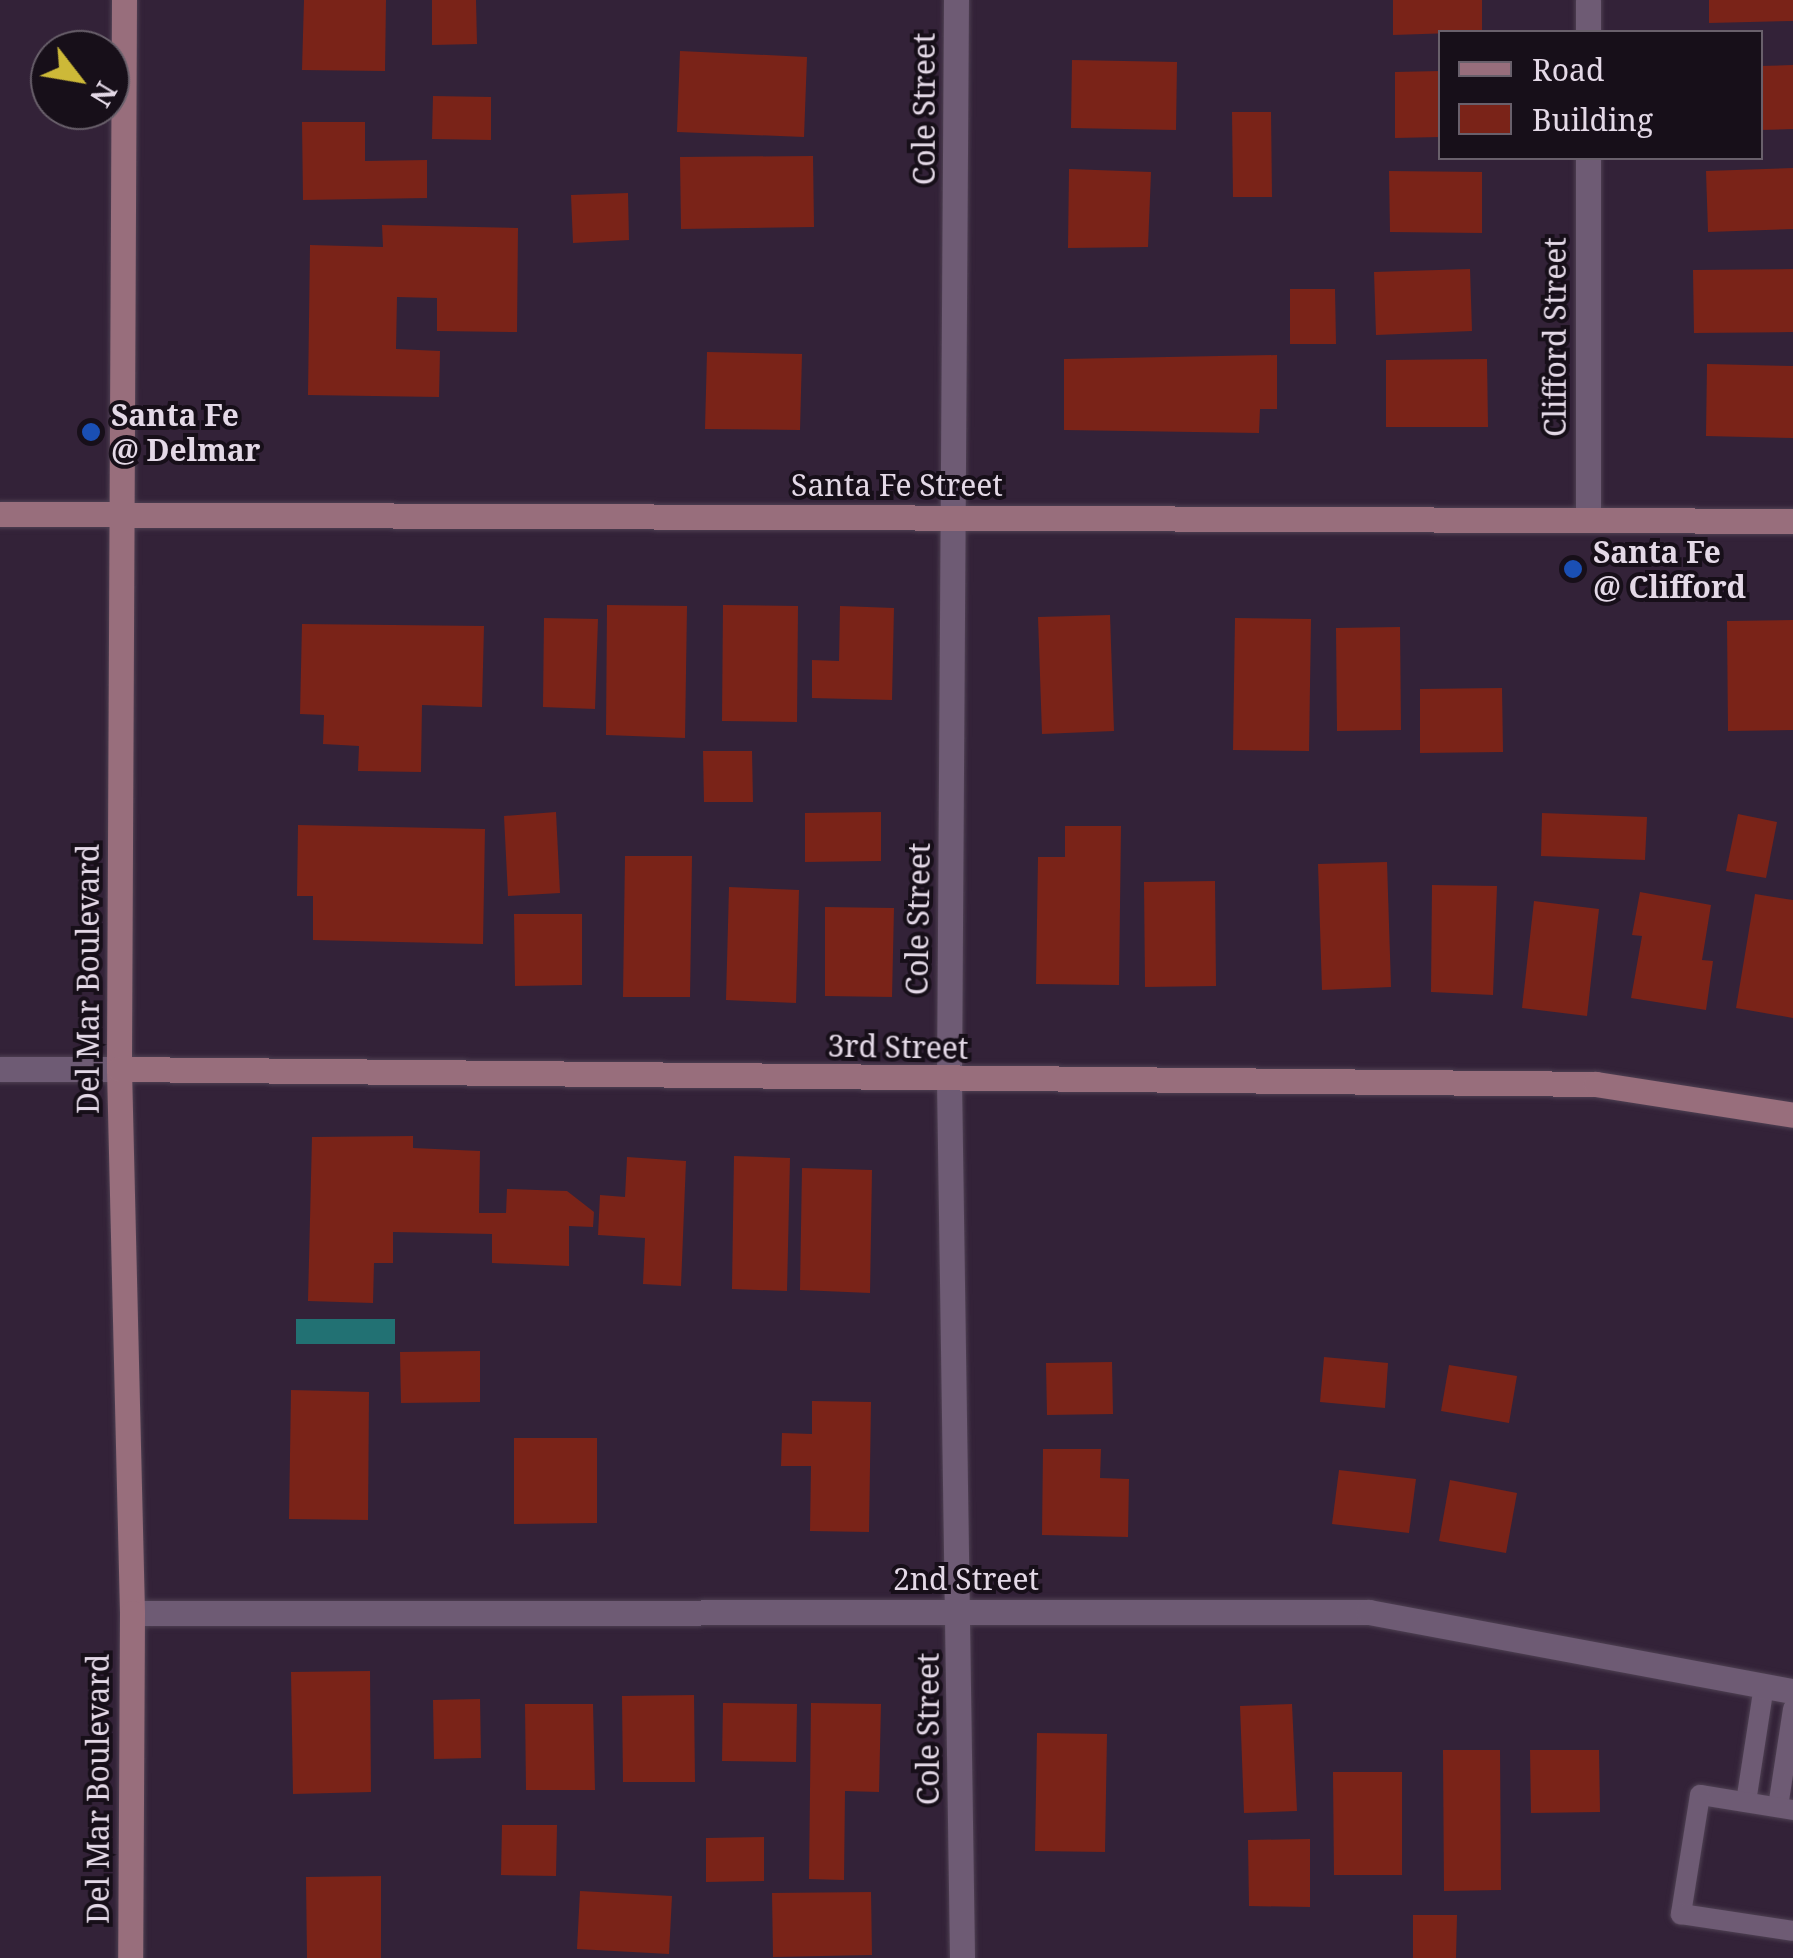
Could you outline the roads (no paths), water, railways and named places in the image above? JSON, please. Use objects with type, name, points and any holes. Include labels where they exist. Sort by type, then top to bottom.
[{"type":"street","name":"Del Mar Boulevard","points":[[124,0],[119,1069],[132,1613],[130,1958]]},
{"type":"street","name":"Cole Street","points":[[956,0],[949,1080],[960,1612],[962,1958]]},
{"type":"street","points":[[1588,0],[1588,30]]},
{"type":"street","name":"Clifford Street","points":[[1588,160],[1588,517]]},
{"type":"street","name":"Santa Fe Street","points":[[0,514],[1793,520]]},
{"type":"street","name":"3rd Street","points":[[0,1069],[1596,1084],[1793,1115]]},
{"type":"street","name":"2nd Street","points":[[132,1613],[1369,1612],[1793,1691]]},
{"type":"lane","points":[[1746,1802],[1764,1686]]},
{"type":"lane","points":[[1793,1709],[1786,1809],[1700,1795],[1681,1914],[1793,1931]]},
{"type":"place","name":"Santa Fe @ Delmar","points":[[91,432]]},
{"type":"place","name":"Santa Fe @ Clifford","points":[[1573,569]]}]
